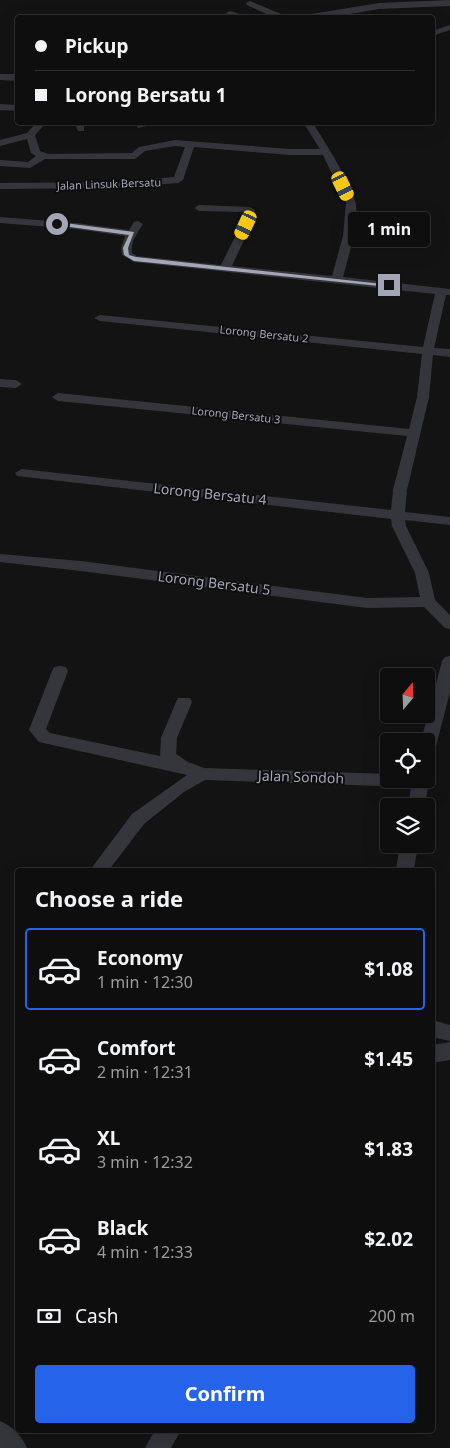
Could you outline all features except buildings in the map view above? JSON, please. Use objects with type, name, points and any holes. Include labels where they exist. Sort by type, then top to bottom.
[{"type":"street","points":[[321,15],[358,8],[450,2]]},
{"type":"street","points":[[250,3],[276,15]]},
{"type":"street","points":[[230,13],[235,15]]},
{"type":"street","points":[[435,33],[450,27]]},
{"type":"street","points":[[0,77],[15,78]]},
{"type":"street","points":[[0,107],[15,108]]},
{"type":"street","points":[[0,143],[30,135],[40,125]]},
{"type":"street","points":[[309,125],[326,152],[351,203],[348,236],[337,280]]},
{"type":"street","points":[[30,135],[36,153],[43,156],[135,156],[142,149],[175,142],[290,152],[326,152]]},
{"type":"street","points":[[137,141],[148,147]]},
{"type":"street","name":"Jalan Linsuk Bersatu","points":[[0,186],[119,185],[178,180],[191,143]]},
{"type":"street","points":[[0,163],[30,165],[43,156]]},
{"type":"street","points":[[199,208],[250,210],[246,225],[225,269]]},
{"type":"street","points":[[0,220],[76,226],[132,234]]},
{"type":"street","points":[[138,224],[126,248],[127,255],[134,259],[445,291],[428,350],[423,397],[400,490],[398,526],[422,573],[428,602],[450,624]]},
{"type":"street","name":"Lorong Bersatu 2","points":[[100,318],[428,350]]},
{"type":"street","points":[[428,350],[450,353]]},
{"type":"street","points":[[0,382],[16,384]]},
{"type":"street","name":"Lorong Bersatu 3","points":[[58,396],[413,433]]},
{"type":"street","name":"Lorong Bersatu 4","points":[[22,473],[450,520]]},
{"type":"street","name":"Lorong Bersatu 5","points":[[0,558],[91,567],[367,602],[428,602]]},
{"type":"street","points":[[431,733],[450,661]]},
{"type":"street","name":"Jalan Sondoh","points":[[60,671],[37,730],[45,738],[182,766],[202,774],[380,779]]},
{"type":"street","points":[[182,766],[168,756],[169,738],[184,702]]},
{"type":"street","points":[[101,868],[138,819],[178,788],[202,774]]},
{"type":"street","points":[[404,868],[407,853]]},
{"type":"street","points":[[435,1029],[450,1033]]},
{"type":"street","points":[[435,1052],[450,1051]]},
{"type":"street","points":[[0,1433],[15,1448]]},
{"type":"street","points":[[157,1448],[167,1433]]},
{"type":"route","points":[[57,224],[132,234],[126,248],[127,255],[134,259],[389,285]]}]
